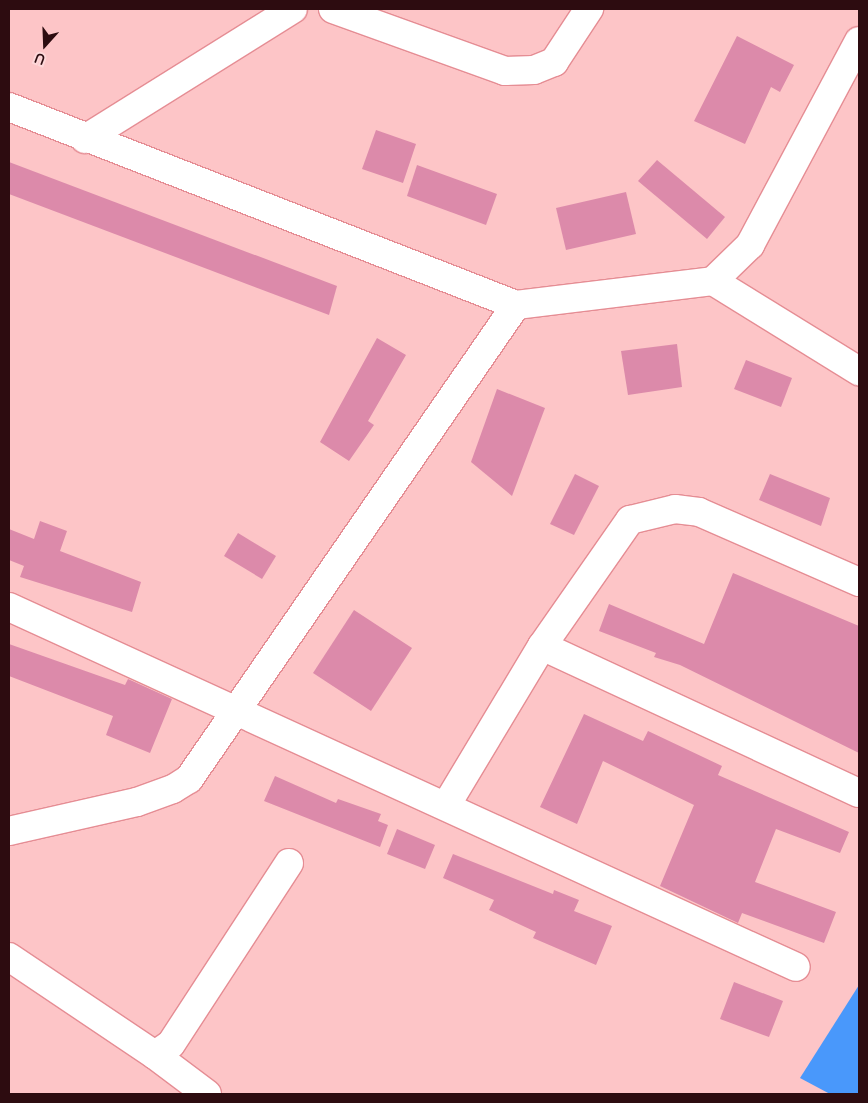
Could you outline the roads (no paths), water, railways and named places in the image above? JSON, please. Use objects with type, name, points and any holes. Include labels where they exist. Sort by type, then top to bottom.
[{"type":"street","points":[[85,139],[293,9]]},
{"type":"street","points":[[333,9],[505,71],[534,70],[554,62],[589,9]]},
{"type":"street","points":[[9,107],[85,139],[516,305],[713,281],[750,245],[857,49]]},
{"type":"street","points":[[713,281],[859,371]]},
{"type":"street","points":[[9,831],[173,789],[200,769],[486,342],[516,305]]},
{"type":"street","points":[[448,804],[542,646],[630,520],[653,512],[699,512],[859,582]]},
{"type":"street","points":[[9,607],[448,804],[796,967]]},
{"type":"street","points":[[542,646],[859,793]]},
{"type":"street","points":[[155,1055],[171,1044],[289,863]]},
{"type":"street","points":[[9,956],[155,1055],[207,1094]]},
{"type":"water","points":[[859,985],[859,1094],[830,1094],[800,1078]]}]
